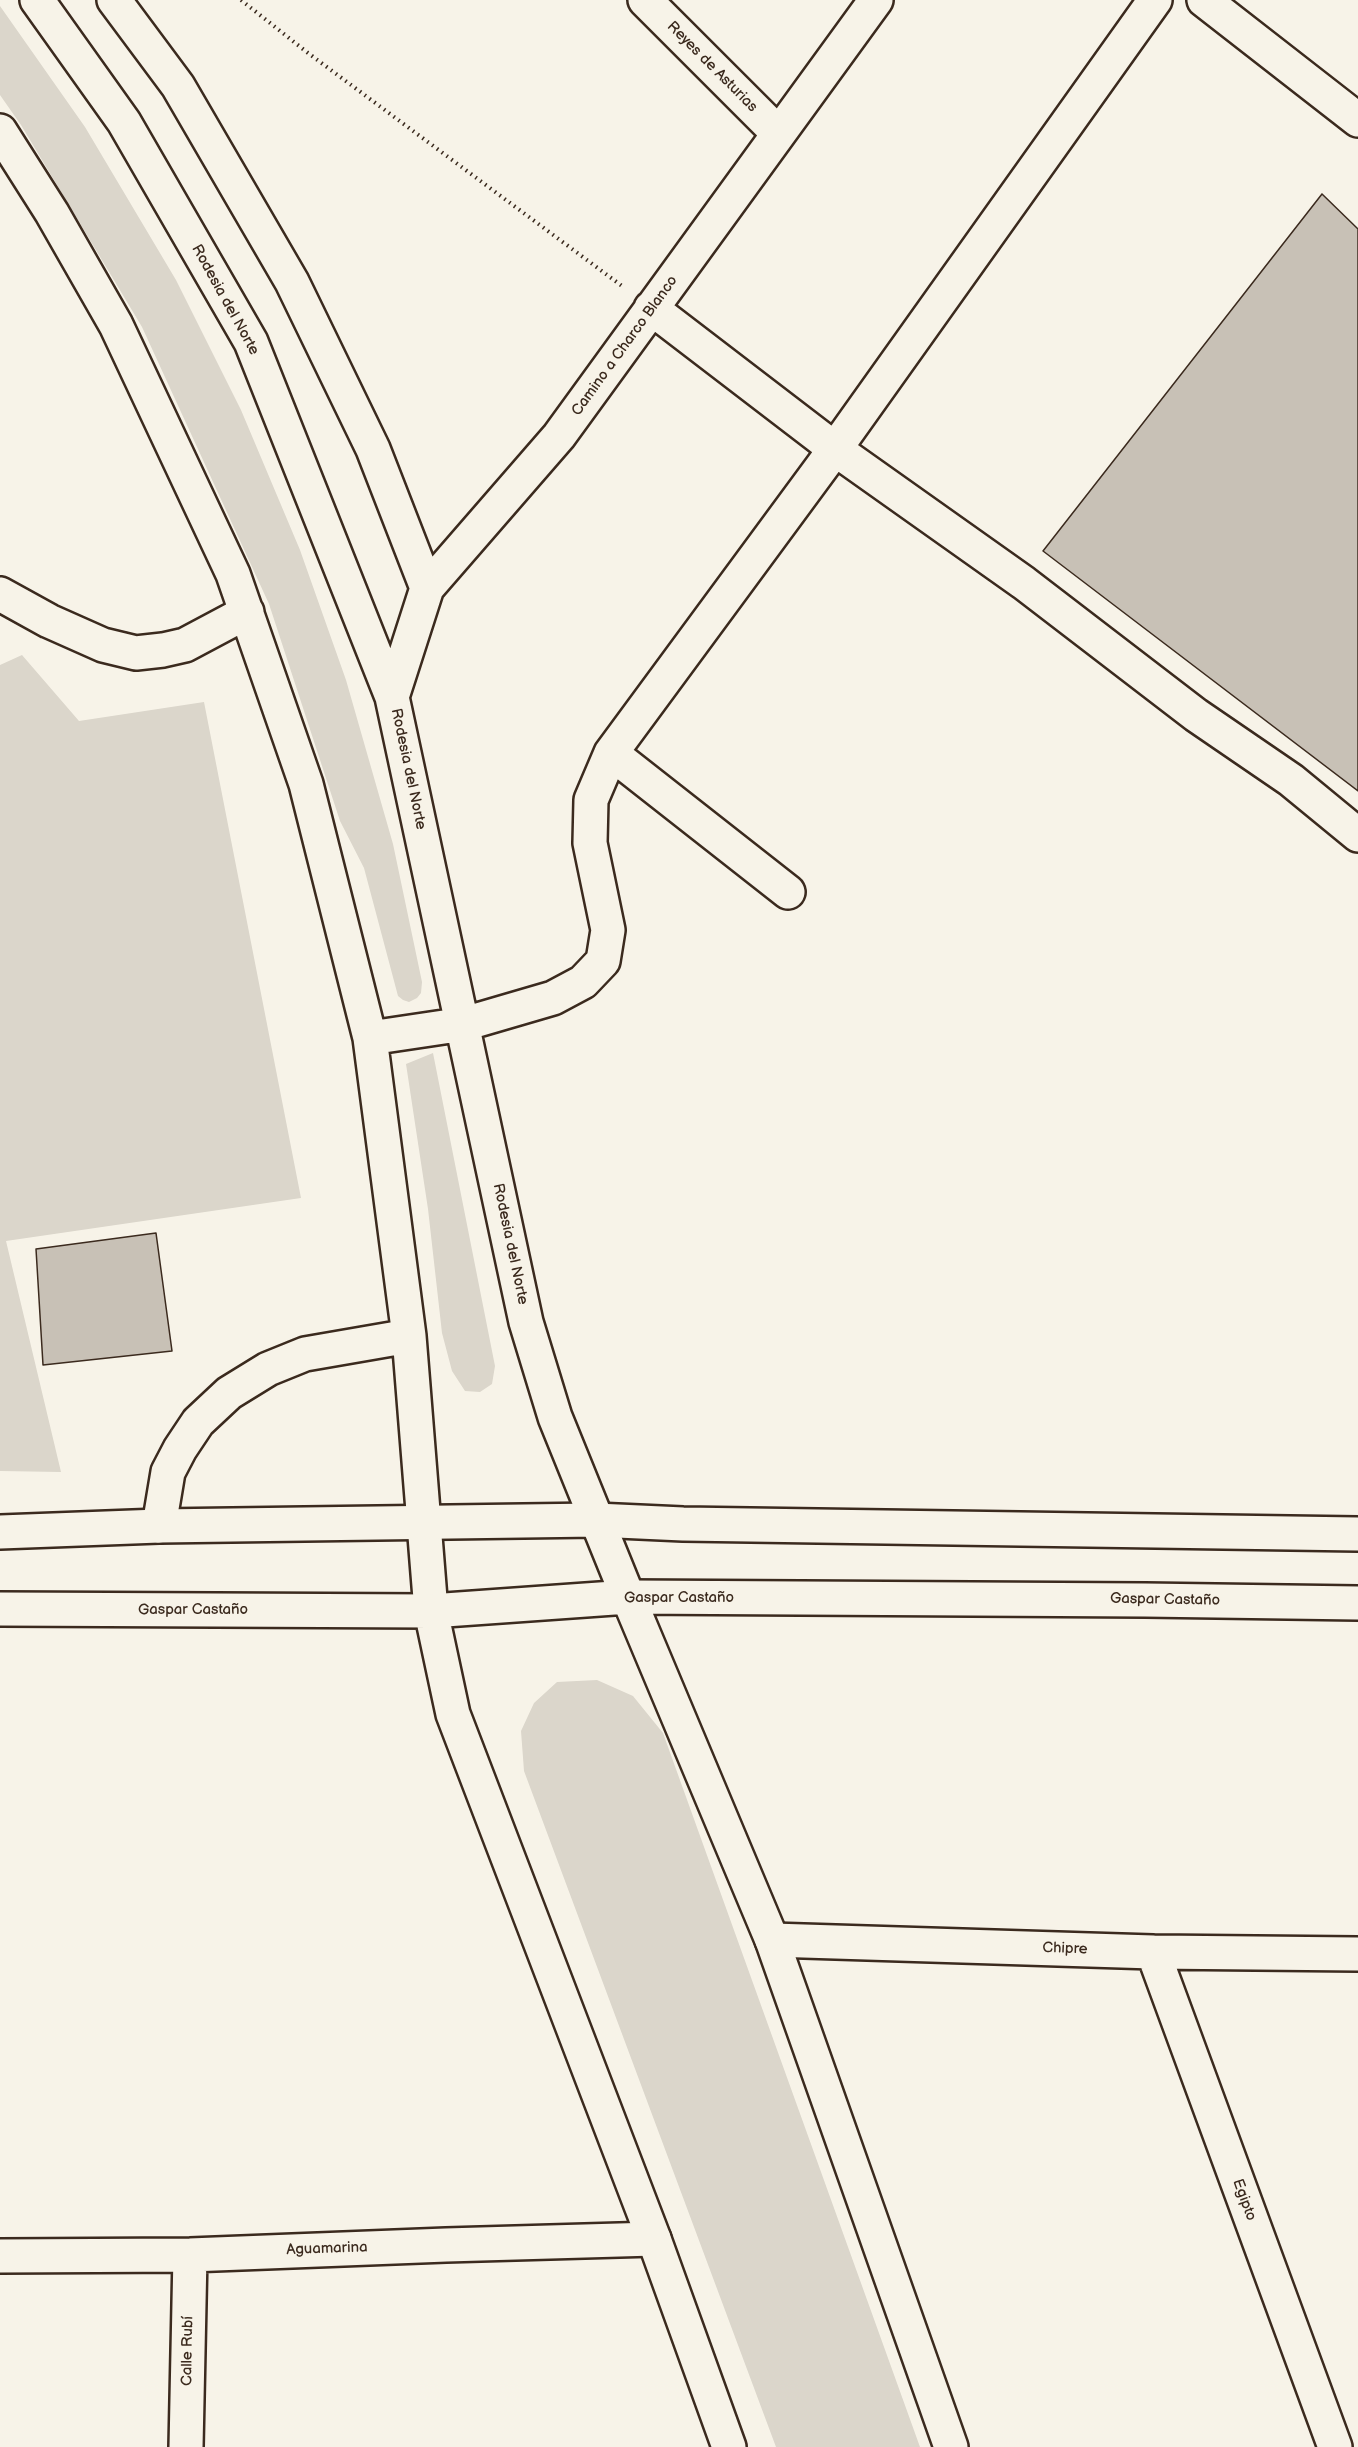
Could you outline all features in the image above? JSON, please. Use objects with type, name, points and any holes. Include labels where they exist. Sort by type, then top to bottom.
[{"type":"street","name":"Rodesia del Norte","points":[[37,0],[124,122],[251,342],[392,697],[464,1024],[526,1322],[555,1417],[772,1940],[951,2447]]},
{"type":"street","points":[[114,0],[178,86],[292,282],[373,449],[426,588]]},
{"type":"street","name":"Reyes de Asturias","points":[[645,0],[778,133]]},
{"type":"street","name":"Camino a Charco Blanco","points":[[392,697],[426,588],[560,436],[876,0]]},
{"type":"street","points":[[370,1038],[464,1024],[553,998],[583,982],[603,961],[608,930],[590,843],[591,800],[611,753],[836,449],[1155,0]]},
{"type":"street","points":[[1204,0],[1358,120]]},
{"type":"street","points":[[0,130],[52,213],[116,325],[233,574],[306,784],[370,1038],[409,1336],[431,1611],[453,1714],[654,2239],[729,2447]]},
{"type":"street","points":[[651,308],[836,449],[1024,583],[1196,715],[1291,780],[1358,835]]},
{"type":"street","points":[[0,594],[49,621],[103,645],[136,652],[163,651],[185,645],[247,612]]},
{"type":"street","points":[[611,753],[788,892]]},
{"type":"street","points":[[159,1527],[168,1472],[180,1449],[198,1422],[229,1393],[268,1369],[305,1354],[409,1336]]},
{"type":"street","points":[[0,1532],[596,1520],[695,1524],[1358,1534]]},
{"type":"street","name":"Gaspar Castaño","points":[[0,1609],[431,1611],[628,1597],[1358,1603]]},
{"type":"street","name":"Chipre","points":[[772,1940],[1153,1952],[1358,1954]]},
{"type":"street","name":"Egipto","points":[[1153,1952],[1335,2447]]},
{"type":"street","name":"Aguamarina","points":[[0,2256],[190,2255],[654,2239]]},
{"type":"street","name":"Calle Rubí","points":[[186,2447],[190,2255]]},
{"type":"path","points":[[241,0],[651,308]]},
{"type":"shaded area","points":[[0,6],[85,127],[176,280],[241,410],[300,550],[346,680],[393,844],[422,982],[421,993],[409,1002],[398,996],[364,868],[340,821],[269,604],[142,327],[21,125],[0,95]]},
{"type":"shaded area","points":[[22,655],[79,721],[204,702],[301,1198],[6,1241],[61,1472],[0,1471],[0,665]]},
{"type":"shaded area","points":[[433,1053],[495,1366],[492,1384],[480,1392],[465,1391],[452,1371],[442,1333],[428,1209],[406,1064]]},
{"type":"shaded area","points":[[597,1680],[633,1696],[663,1733],[920,2447],[776,2447],[524,1771],[521,1731],[534,1703],[557,1682]]},
{"type":"building","points":[[1322,194],[1358,229],[1358,791],[1043,551]]},
{"type":"building","points":[[156,1233],[172,1351],[43,1365],[36,1249]]}]
